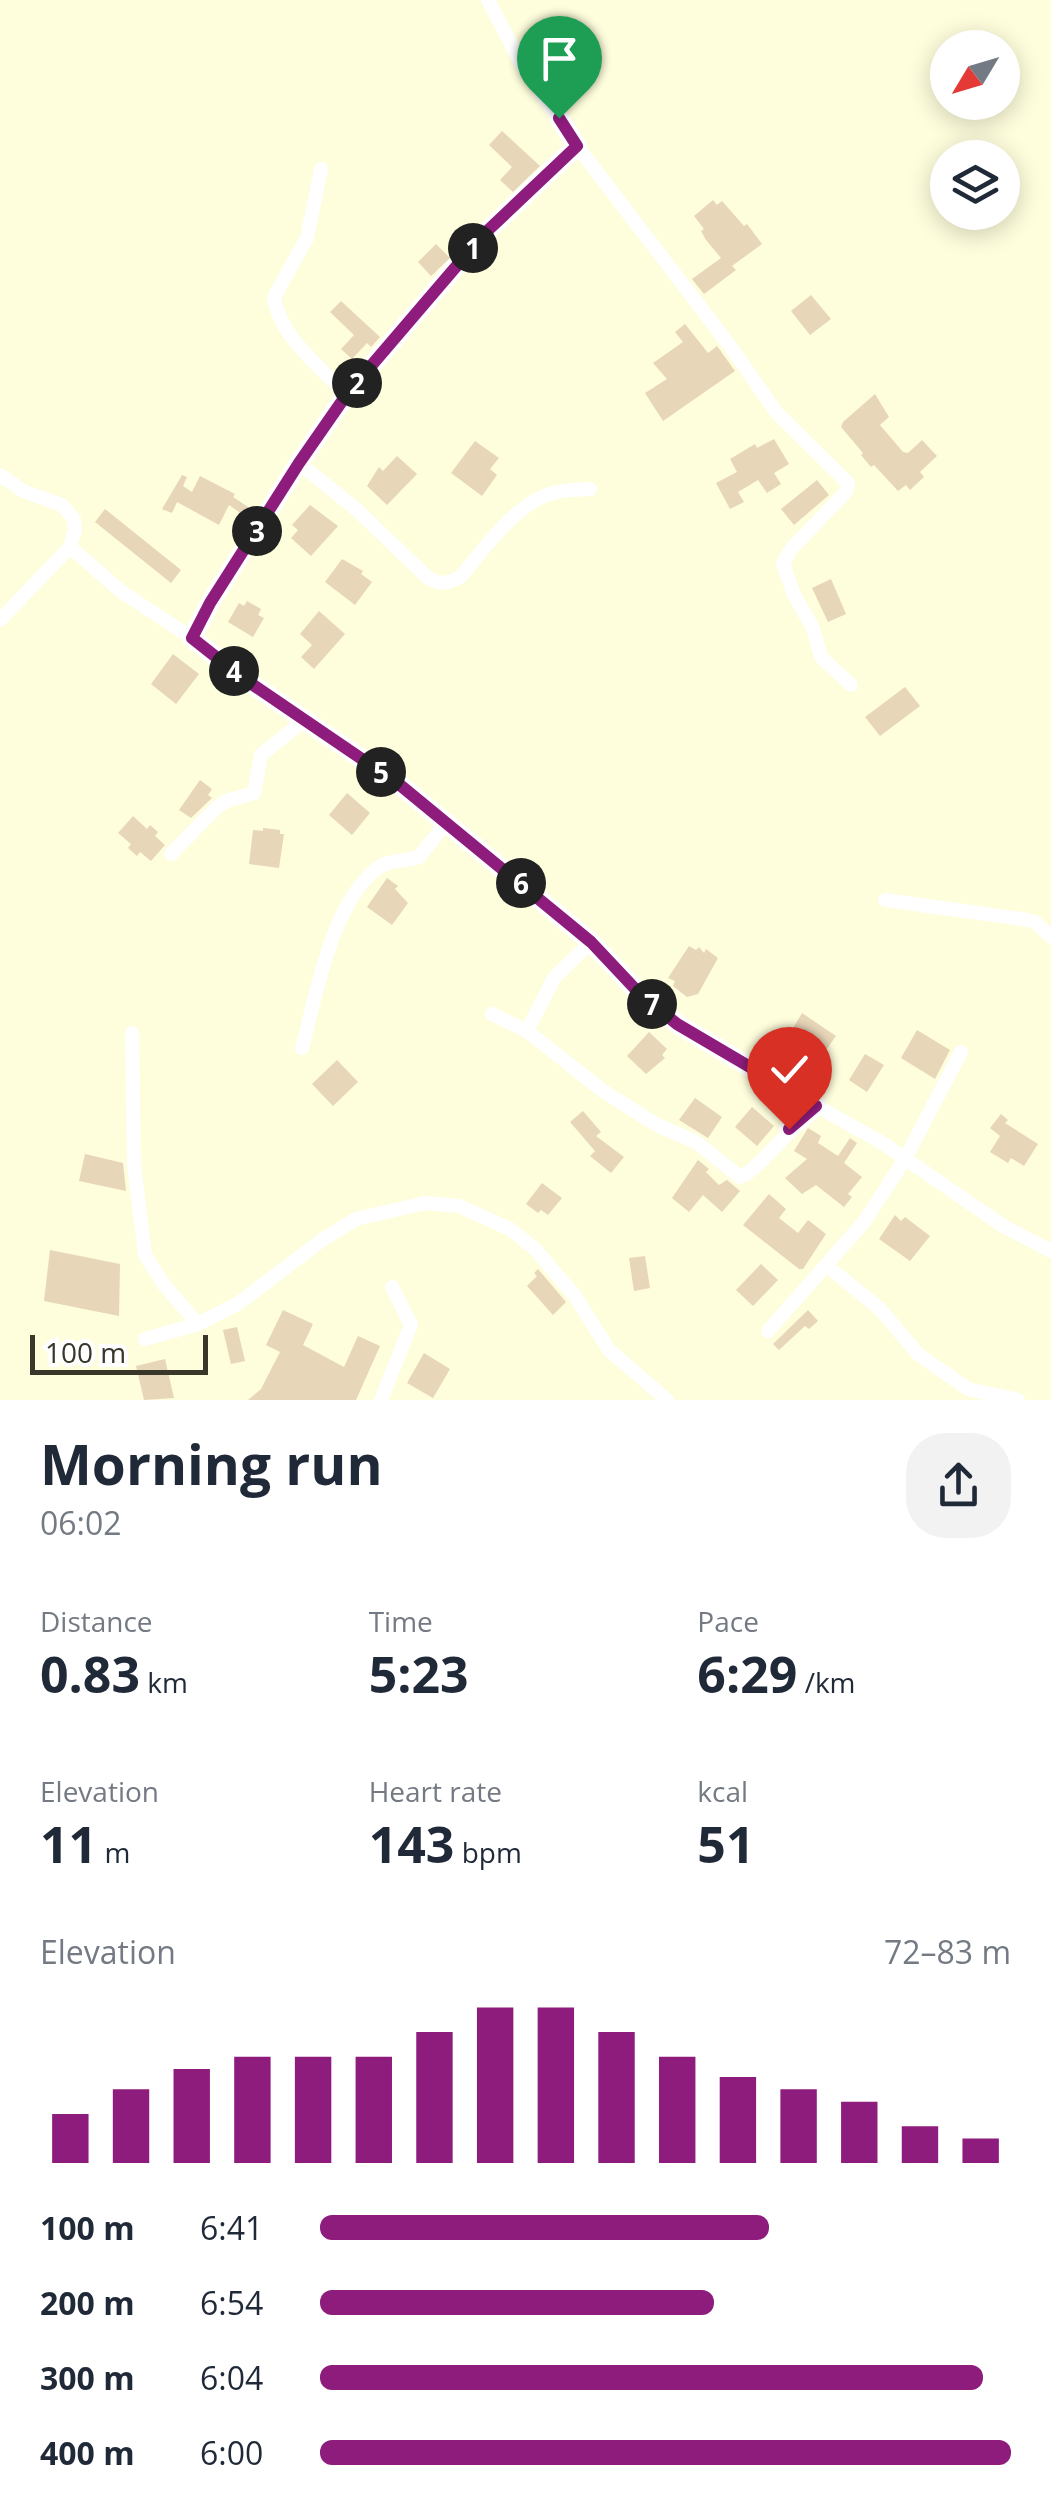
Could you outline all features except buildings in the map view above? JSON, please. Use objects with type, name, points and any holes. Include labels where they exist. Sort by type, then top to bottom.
[{"type":"street","points":[[488,0],[522,64],[577,146],[734,350],[776,412],[848,483],[846,492],[792,548],[783,563],[794,596],[814,628],[821,657],[851,685]]},
{"type":"street","points":[[192,638],[210,603],[347,394],[484,234],[577,146]]},
{"type":"street","points":[[321,169],[307,238],[276,289],[275,306],[305,351],[347,394]]},
{"type":"street","points":[[299,463],[437,583],[451,582],[460,576],[530,504],[560,491],[590,489]]},
{"type":"street","points":[[0,475],[23,490],[62,505],[70,512],[75,530],[70,547],[0,620]]},
{"type":"street","points":[[70,547],[122,592],[400,785],[591,942],[639,993],[677,1024],[884,1144],[1003,1226],[1051,1251]]},
{"type":"street","points":[[171,854],[217,806],[254,793],[261,756],[304,721]]},
{"type":"street","points":[[302,1048],[327,954],[347,908],[374,871],[387,863],[418,857],[446,822]]},
{"type":"street","points":[[885,900],[1034,922],[1051,937]]},
{"type":"street","points":[[527,1031],[554,978],[591,942]]},
{"type":"street","points":[[492,1014],[527,1031],[603,1090],[658,1125],[696,1142],[740,1177],[752,1173],[797,1120],[816,1106]]},
{"type":"street","points":[[132,1033],[134,1165],[145,1255],[164,1286],[198,1324]]},
{"type":"street","points":[[768,1331],[864,1222],[905,1159],[961,1052]]},
{"type":"street","points":[[145,1339],[198,1324],[254,1294],[356,1218],[425,1203],[459,1206],[510,1229],[535,1249],[575,1296],[609,1350],[667,1400]]},
{"type":"street","points":[[826,1265],[880,1310],[909,1345],[932,1364],[968,1389],[1018,1400]]},
{"type":"street","points":[[381,1400],[411,1324],[392,1287]]},
{"type":"route","points":[[559,118],[577,146],[484,234],[347,394],[210,603],[192,638],[240,676],[400,785],[591,942],[639,993],[677,1024],[816,1106],[789,1129]]}]
